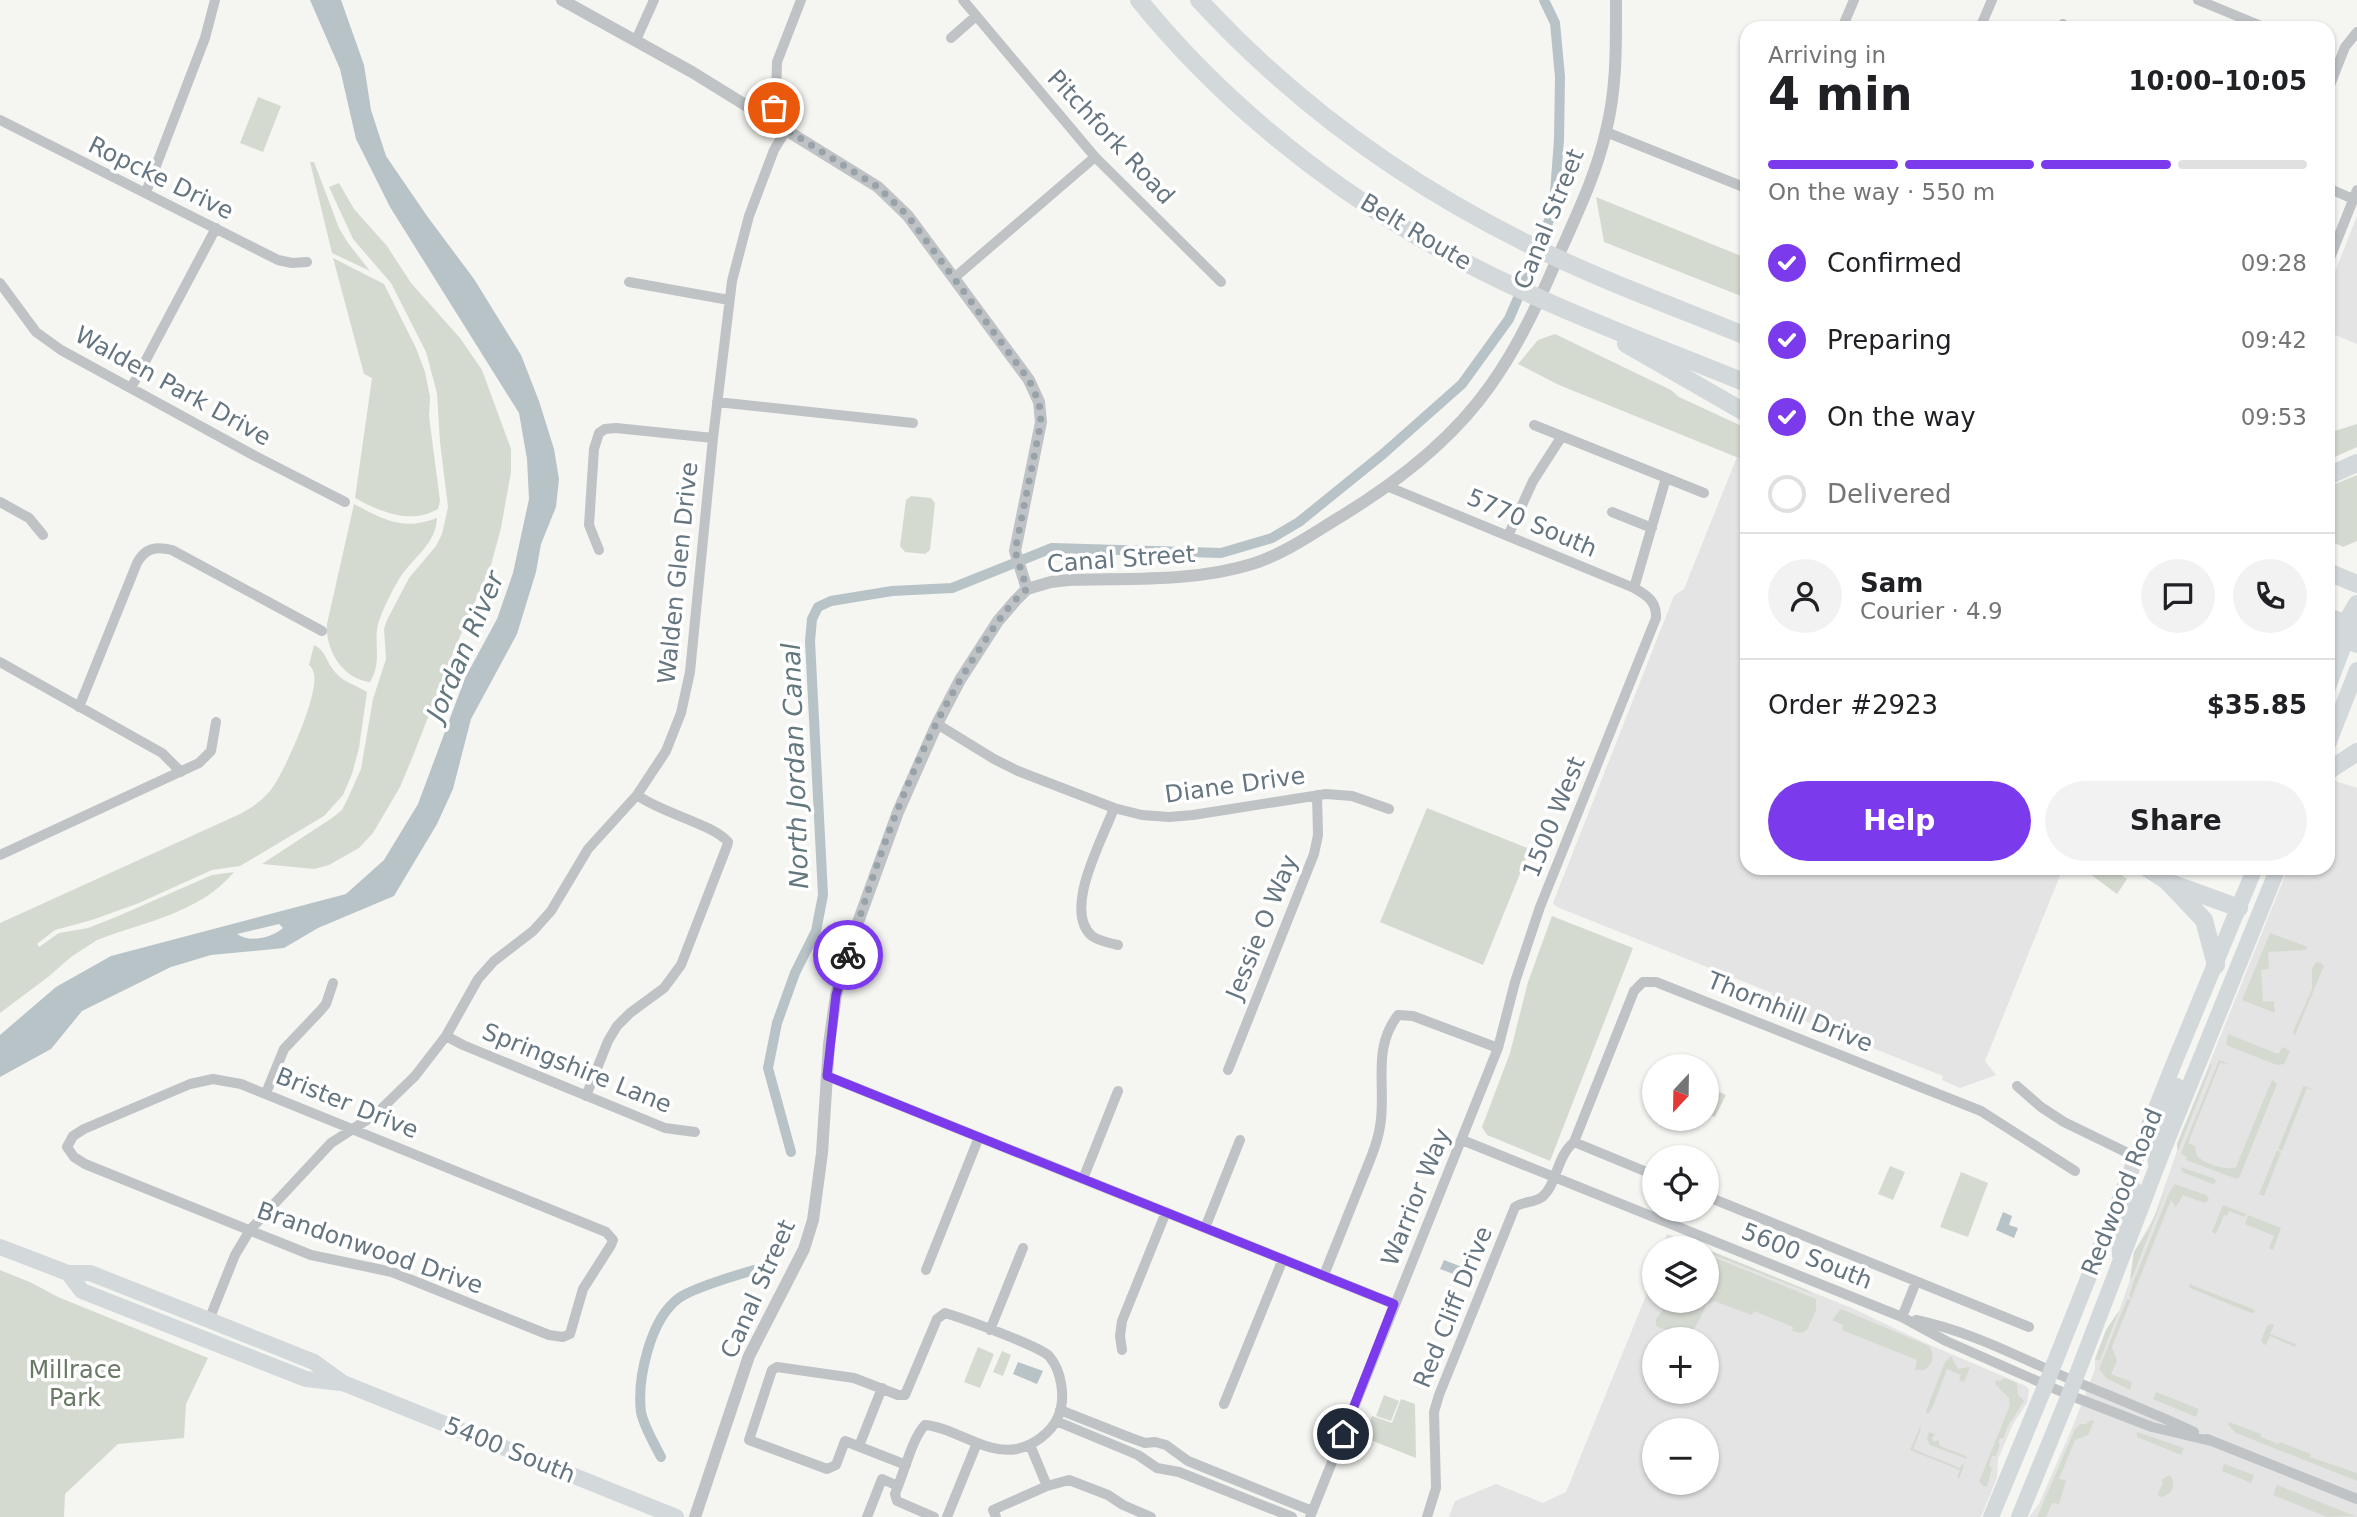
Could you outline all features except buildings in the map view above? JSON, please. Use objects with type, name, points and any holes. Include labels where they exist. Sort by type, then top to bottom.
[{"type":"highway","name":"Belt Route","points":[[1139,0],[1236,102],[1292,149],[1351,193],[1417,236],[1488,274],[1566,310],[1740,381]]},
{"type":"highway","name":"Belt Route","points":[[1199,0],[1272,73],[1358,143],[1436,195],[1503,232],[1590,272],[1740,334]]},
{"type":"highway","points":[[1660,301],[1740,325]]},
{"type":"highway","points":[[1566,310],[1740,410]]},
{"type":"highway","points":[[2335,473],[2357,463]]},
{"type":"highway","points":[[2335,566],[2357,570]]},
{"type":"highway","points":[[2335,570],[2357,584]]},
{"type":"highway","points":[[2335,641],[2357,604]]},
{"type":"highway","points":[[2335,620],[2357,628]]},
{"type":"highway","points":[[2335,635],[2357,644]]},
{"type":"highway","points":[[2335,766],[2357,752]]},
{"type":"highway","points":[[2158,875],[2239,908]]},
{"type":"highway","points":[[2167,881],[2204,920],[2216,965]]},
{"type":"main road","points":[[2335,668],[2357,610]]},
{"type":"main road","points":[[2335,726],[2357,670]]},
{"type":"main road","name":"Redwood Road","points":[[1991,1517],[2252,875]]},
{"type":"main road","name":"Redwood Road","points":[[2019,1517],[2275,875]]},
{"type":"main road","points":[[2156,1168],[2154,1144],[2177,1084],[2174,1063]]},
{"type":"main road","points":[[2120,1263],[2119,1232],[2138,1182],[2136,1157]]},
{"type":"main road","name":"5400 South","points":[[0,1247],[68,1273],[90,1273],[209,1320],[314,1362],[343,1383],[676,1517]]},
{"type":"main road","name":"5400 South","points":[[68,1273],[82,1291],[306,1379],[343,1383]]},
{"type":"street","points":[[146,192],[205,38],[215,0]]},
{"type":"street","points":[[562,0],[768,118],[878,187],[908,216],[1029,380],[1039,402],[1041,422],[1015,551],[1027,589]]},
{"type":"street","points":[[636,40],[654,0]]},
{"type":"street","points":[[768,118],[776,98],[777,62],[801,0]]},
{"type":"street","name":"Pitchfork Road","points":[[963,0],[1095,157],[1221,282]]},
{"type":"street","name":"Canal Street","points":[[695,1517],[749,1356],[804,1249],[813,1220],[822,1153],[836,995],[857,925],[898,812],[937,724],[960,680],[985,640],[1027,589],[1051,582],[1186,576],[1245,566],[1286,549],[1389,487],[1472,409],[1504,366],[1530,320],[1567,238],[1606,132],[1615,79],[1616,0]]},
{"type":"street","points":[[1845,21],[1854,0]]},
{"type":"street","points":[[1983,21],[1992,0]]},
{"type":"street","points":[[2198,0],[2249,21]]},
{"type":"street","points":[[951,38],[976,16]]},
{"type":"street","points":[[2335,72],[2345,47],[2357,32]]},
{"type":"street","name":"Ropcke Drive","points":[[0,120],[278,260],[307,262]]},
{"type":"street","name":"Walden Glen Drive","points":[[209,1320],[235,1255],[250,1230],[331,1143],[390,1103],[426,1063],[446,1036],[478,979],[494,961],[541,922],[559,900],[588,849],[637,795],[666,751],[688,687],[729,300],[747,223],[774,150],[786,130]]},
{"type":"street","points":[[1606,132],[1740,186]]},
{"type":"street","points":[[954,278],[1095,157]]},
{"type":"street","points":[[2335,190],[2355,195],[2335,245]]},
{"type":"street","points":[[131,388],[216,228]]},
{"type":"street","points":[[629,282],[729,300]]},
{"type":"street","name":"Walden Park Drive","points":[[0,283],[29,323],[46,340],[345,502]]},
{"type":"street","points":[[717,402],[913,423]]},
{"type":"street","points":[[1534,425],[1704,492]]},
{"type":"street","points":[[599,550],[589,525],[594,449],[599,433],[605,429],[616,428],[713,438]]},
{"type":"street","points":[[1508,536],[1534,481],[1562,436]]},
{"type":"street","points":[[1634,588],[1666,478]]},
{"type":"street","name":"5770 South","points":[[1389,487],[1634,588],[1655,605]]},
{"type":"street","points":[[0,502],[29,518],[43,535]]},
{"type":"street","points":[[1612,512],[1653,527]]},
{"type":"street","points":[[79,707],[137,563],[148,550],[160,547],[172,550],[323,631]]},
{"type":"street","name":"1500 West","points":[[1498,1048],[1529,938],[1653,629],[1655,605]]},
{"type":"street","points":[[0,662],[162,753],[181,772]]},
{"type":"street","points":[[0,855],[199,763],[211,751],[216,722]]},
{"type":"street","name":"Diane Drive","points":[[937,724],[1006,765],[1114,808],[1142,816],[1181,816],[1335,794],[1352,796],[1389,809]]},
{"type":"street","points":[[586,1096],[608,1041],[617,1026],[664,988],[681,965],[728,842],[718,833],[655,807],[637,795]]},
{"type":"street","name":"Jessie O Way","points":[[1228,1070],[1314,854],[1318,835],[1318,795]]},
{"type":"street","points":[[1114,808],[1083,889],[1080,912],[1084,925],[1092,935],[1118,945]]},
{"type":"street","name":"Thornhill Drive","points":[[1553,1177],[1565,1150],[1574,1142],[1634,991],[1640,983],[1650,981],[1981,1111],[2075,1171]]},
{"type":"street","points":[[265,1093],[285,1049],[321,1010],[333,983]]},
{"type":"street","points":[[1324,1275],[1378,1139],[1382,1111],[1380,1061],[1384,1041],[1398,1015],[1413,1016],[1498,1048]]},
{"type":"street","name":"Springshire Lane","points":[[446,1036],[665,1128],[695,1132]]},
{"type":"street","name":"Warrior Way","points":[[1311,1514],[1498,1048]]},
{"type":"street","points":[[827,1076],[1394,1304]]},
{"type":"street","name":"Brister Drive","points":[[66,1147],[73,1136],[84,1129],[197,1082],[227,1080],[601,1229],[612,1240]]},
{"type":"street","points":[[2017,1087],[2064,1122],[2136,1157]]},
{"type":"street","points":[[1083,1179],[1118,1091]]},
{"type":"street","points":[[926,1270],[979,1137]]},
{"type":"street","points":[[1205,1228],[1240,1140]]},
{"type":"street","name":"5600 South","points":[[1462,1140],[1902,1317],[1946,1340],[2049,1378],[2152,1427],[2211,1441]]},
{"type":"street","points":[[1574,1142],[1642,1170]]},
{"type":"street","name":"Brandonwood Drive","points":[[66,1147],[74,1157],[85,1164],[315,1256],[392,1272],[549,1335],[563,1337],[570,1334],[583,1290],[612,1240]]},
{"type":"street","name":"Red Cliff Drive","points":[[1427,1517],[1436,1488],[1434,1412],[1438,1395],[1515,1207],[1542,1197],[1553,1177]]},
{"type":"street","points":[[1719,1201],[2029,1327]]},
{"type":"street","points":[[1122,1350],[1122,1321],[1166,1212]]},
{"type":"street","points":[[990,1330],[1023,1248]]},
{"type":"street","points":[[1224,1404],[1283,1259]]},
{"type":"street","points":[[1902,1317],[1916,1282]]},
{"type":"street","points":[[906,1465],[845,1441],[836,1465],[827,1469],[749,1440],[770,1374],[777,1367],[854,1378],[898,1395],[905,1395],[942,1313],[1032,1347],[1050,1357],[1061,1386],[1058,1416],[1042,1437],[1030,1445],[1010,1450],[977,1443],[925,1425],[920,1430],[895,1494],[897,1501],[934,1517]]},
{"type":"street","name":"5600 South","points":[[2049,1378],[2072,1388],[2135,1404],[2211,1441],[2357,1499]]},
{"type":"street","points":[[859,1446],[882,1388]]},
{"type":"street","points":[[1058,1416],[1138,1441],[1166,1445],[1188,1461],[1311,1514]]},
{"type":"street","points":[[1058,1416],[1138,1455],[1157,1468],[1179,1472],[1292,1517]]},
{"type":"street","points":[[947,1517],[977,1443]]},
{"type":"street","points":[[1030,1445],[1048,1486]]},
{"type":"street","points":[[867,1517],[882,1479],[898,1486]]},
{"type":"street","points":[[996,1517],[993,1510],[1048,1486],[1069,1480],[1108,1495],[1134,1514],[1151,1517]]},
{"type":"shaded area","points":[[310,0],[341,0],[364,65],[371,110],[386,156],[474,279],[521,355],[539,401],[554,449],[559,479],[556,507],[541,544],[536,572],[517,634],[471,719],[453,789],[437,824],[394,896],[318,928],[284,948],[211,955],[171,967],[82,1011],[51,1049],[0,1077],[0,1035],[56,987],[111,956],[346,894],[384,860],[418,804],[465,678],[497,619],[513,573],[529,499],[527,459],[519,413],[390,207],[356,139],[340,69]],"holes":[[[279,924],[283,928],[260,938],[237,934]]]},
{"type":"shaded area","points":[[2357,216],[2357,344],[2335,335],[2335,272]]},
{"type":"shaded area","points":[[1737,457],[1740,458],[1740,875],[2060,875],[1985,1061],[1996,1075],[1960,1088],[1942,1080],[1943,1076],[1767,1006],[1772,993],[1557,907],[1553,903],[1674,596],[1684,589]]},
{"type":"shaded area","points":[[2335,781],[2357,788],[2357,1517],[2029,1517],[2039,1504],[2073,1426],[2095,1369],[2095,1358],[2106,1330],[2119,1311],[2130,1280],[2134,1252],[2154,1217],[2177,1151],[2177,1144],[2285,875],[2335,875]]},
{"type":"shaded area","points":[[2003,1212],[2012,1216],[2009,1225],[2018,1228],[2014,1238],[1996,1230]]},
{"type":"shaded area","points":[[1719,1254],[1854,1309],[2026,1386],[2029,1390],[2027,1403],[2013,1424],[1998,1459],[1997,1478],[1981,1517],[1449,1517],[1455,1501],[1496,1484],[1543,1503],[1566,1492],[1642,1305],[1642,1313],[1719,1313]]},
{"type":"shaded area","points":[[1444,1260],[1462,1267],[1459,1276],[1440,1269]]},
{"type":"shaded area","points":[[1018,1362],[1043,1371],[1037,1384],[1013,1374]]},
{"type":"green space","points":[[258,97],[281,106],[263,152],[240,143]]},
{"type":"green space","points":[[310,162],[314,162],[339,228],[370,271],[332,253]]},
{"type":"green space","points":[[339,183],[354,209],[387,246],[411,283],[460,338],[482,370],[511,449],[511,472],[491,565],[400,787],[373,833],[359,848],[329,865],[314,869],[262,864],[342,810],[361,769],[373,699],[386,659],[384,629],[387,620],[409,578],[436,546],[442,534],[448,507],[437,393],[426,352],[391,283],[353,239],[329,187]]},
{"type":"green space","points":[[1596,197],[1740,256],[1740,296],[1604,242]]},
{"type":"green space","points":[[333,258],[384,284],[425,372],[440,501],[438,509],[427,514],[396,515],[355,498],[372,378],[364,374]]},
{"type":"green space","points":[[1555,334],[1740,425],[1740,459],[1559,385],[1518,364],[1538,340]]},
{"type":"green space","points":[[2357,424],[2357,447],[2335,457],[2335,431]]},
{"type":"green space","points":[[2357,475],[2357,541],[2343,547],[2335,543],[2335,484]]},
{"type":"green space","points":[[911,496],[931,498],[935,503],[930,550],[925,554],[905,552],[900,546],[906,500]]},
{"type":"green space","points":[[354,504],[375,515],[404,524],[437,518],[433,534],[425,548],[403,573],[380,618],[376,665],[370,682],[360,680],[344,669],[332,653],[327,634]]},
{"type":"green space","points":[[314,645],[323,652],[339,677],[367,692],[359,748],[343,795],[324,816],[240,866],[212,870],[139,903],[55,930],[37,944],[39,947],[59,933],[88,928],[212,875],[234,872],[220,886],[188,907],[97,940],[0,1013],[0,923],[240,814],[270,791],[306,716],[314,684],[314,674],[309,665]]},
{"type":"green space","points":[[1427,808],[1530,849],[1483,965],[1380,922]]},
{"type":"green space","points":[[2091,875],[2121,875],[2127,879],[2117,894]]},
{"type":"green space","points":[[1552,916],[1633,948],[1550,1161],[1487,1135],[1482,1127],[1510,1053],[1528,982]]},
{"type":"green space","points":[[2270,933],[2308,947],[2305,950],[2268,952],[2269,969],[2261,970],[2263,1002],[2274,1001],[2275,1013],[2242,1000]]},
{"type":"green space","points":[[2316,962],[2324,966],[2295,1035],[2293,1032],[2312,989],[2312,969]]},
{"type":"green space","points":[[2228,1034],[2278,1054],[2283,1047],[2290,1051],[2284,1064],[2277,1065],[2228,1046]]},
{"type":"green space","points":[[2219,1060],[2229,1064],[2220,1063],[2188,1143],[2195,1146],[2201,1160],[2222,1167],[2236,1167],[2271,1082],[2273,1080],[2277,1084],[2237,1179],[2186,1160],[2187,1157],[2181,1153]]},
{"type":"green space","points":[[2211,1063],[2212,1065],[2178,1151],[2177,1144]]},
{"type":"green space","points":[[2306,1086],[2315,1091],[2307,1088],[2282,1151],[2278,1149],[2303,1087]]},
{"type":"green space","points":[[1719,1092],[1726,1095],[1719,1109]]},
{"type":"green space","points":[[2277,1150],[2281,1152],[2264,1196],[2259,1194]]},
{"type":"green space","points":[[1890,1166],[1905,1172],[1893,1200],[1878,1194]]},
{"type":"green space","points":[[2181,1167],[2215,1179],[2216,1182],[2213,1184],[2182,1172]]},
{"type":"green space","points":[[1961,1172],[1988,1183],[1968,1237],[1940,1227]]},
{"type":"green space","points":[[2175,1184],[2206,1195],[2209,1199],[2205,1203],[2183,1195],[2176,1207],[2171,1200],[2112,1347],[2117,1361],[2111,1374],[2132,1382],[2130,1390],[2106,1378],[2099,1369],[2127,1299],[2130,1300],[2133,1283]]},
{"type":"green space","points":[[2167,1187],[2130,1280],[2134,1252],[2149,1229]]},
{"type":"green space","points":[[2223,1205],[2246,1214],[2245,1217],[2229,1211],[2227,1216],[2224,1215],[2216,1234],[2212,1232]]},
{"type":"green space","points":[[2248,1215],[2281,1228],[2273,1250],[2269,1248],[2274,1236],[2245,1224]]},
{"type":"green space","points":[[1719,1254],[1807,1290],[1813,1294],[1719,1257]]},
{"type":"green space","points":[[1719,1259],[1816,1299],[1816,1310],[1807,1330],[1801,1333],[1754,1311],[1752,1315],[1719,1303]]},
{"type":"green space","name":"Millrace Park","points":[[0,1270],[58,1297],[208,1358],[186,1404],[184,1438],[118,1444],[65,1494],[64,1517],[0,1517]]},
{"type":"green space","points":[[2189,1284],[2255,1312],[2251,1313],[2190,1288]]},
{"type":"green space","points":[[1841,1309],[1929,1346],[1931,1363],[1924,1370],[1915,1370],[1917,1360],[1842,1330],[1843,1325],[1832,1320]]},
{"type":"green space","points":[[2119,1311],[2100,1360],[2095,1360],[2106,1330]]},
{"type":"green space","points":[[1661,1313],[1702,1313],[1695,1327],[1658,1327],[1656,1319]]},
{"type":"green space","points":[[2274,1325],[2270,1334],[2296,1344],[2295,1347],[2270,1336],[2266,1345],[2263,1344],[2261,1340],[2267,1326]]},
{"type":"green space","points":[[978,1347],[994,1354],[980,1388],[964,1382]]},
{"type":"green space","points":[[1002,1351],[1011,1355],[1003,1376],[993,1372]]},
{"type":"green space","points":[[1951,1356],[1958,1369],[1970,1367],[1964,1382],[1959,1380],[1961,1375],[1947,1369],[1928,1414],[1926,1411],[1945,1362]]},
{"type":"green space","points":[[2005,1378],[2017,1383],[2018,1395],[2024,1401],[2003,1439],[2000,1438],[1996,1456],[1992,1456],[1989,1466],[1992,1468],[1987,1486],[1984,1486],[1979,1482],[2010,1405],[2009,1398],[1996,1385],[1995,1380]]},
{"type":"green space","points":[[2156,1392],[2199,1409],[2196,1417],[2153,1399]]},
{"type":"green space","points":[[1384,1395],[1399,1401],[1391,1421],[1376,1416]]},
{"type":"green space","points":[[1401,1399],[1415,1404],[1416,1458],[1363,1437],[1372,1416],[1392,1423]]},
{"type":"green space","points":[[2094,1421],[2088,1435],[2075,1440],[2059,1479],[2066,1480],[2059,1504],[2052,1503],[2046,1517],[2037,1517],[2075,1429]]},
{"type":"green space","points":[[2229,1422],[2261,1434],[2261,1437],[2278,1444],[2280,1442],[2311,1454],[2310,1457],[2357,1473],[2357,1481],[2236,1433],[2228,1425]]},
{"type":"green space","points":[[1920,1427],[1913,1449],[1960,1468],[1964,1465],[1959,1479],[1957,1477],[1960,1470],[1910,1450]]},
{"type":"green space","points":[[1929,1432],[1935,1434],[1932,1438],[1934,1442],[1938,1440],[1940,1446],[1966,1456],[1967,1459],[1930,1445],[1927,1438]]},
{"type":"green space","points":[[2137,1432],[2184,1448],[2181,1455],[2137,1437]]},
{"type":"green space","points":[[2224,1464],[2254,1475],[2251,1483],[2222,1471]]},
{"type":"green space","points":[[2170,1475],[2172,1489],[2168,1495],[2160,1497],[2158,1494],[2163,1482],[2161,1480]]},
{"type":"green space","points":[[2277,1485],[2355,1516],[2327,1517],[2273,1495]]},
{"type":"waterway","name":"North Jordan Canal","points":[[791,1152],[768,1068],[777,1023],[795,973],[816,931],[823,895],[810,641],[812,619],[818,607],[831,601],[892,591],[952,588],[1052,548],[1221,553],[1272,538],[1299,522],[1383,454],[1462,384],[1509,319],[1554,206],[1560,77],[1555,23],[1544,0]]},
{"type":"waterway","name":"North Jordan Canal","points":[[661,1457],[644,1423],[640,1398],[648,1350],[660,1320],[669,1308],[686,1294],[754,1270]]},
{"type":"way so far","points":[[774,108],[768,118],[878,187],[908,216],[1029,380],[1039,402],[1041,422],[1015,551],[1027,589],[985,640],[937,724],[888,836],[848,955]]},
{"type":"route","points":[[848,955],[836,995],[827,1076],[1394,1304],[1343,1434]]},
{"type":"water label","name":"Jordan River","points":[[465,646]]}]
